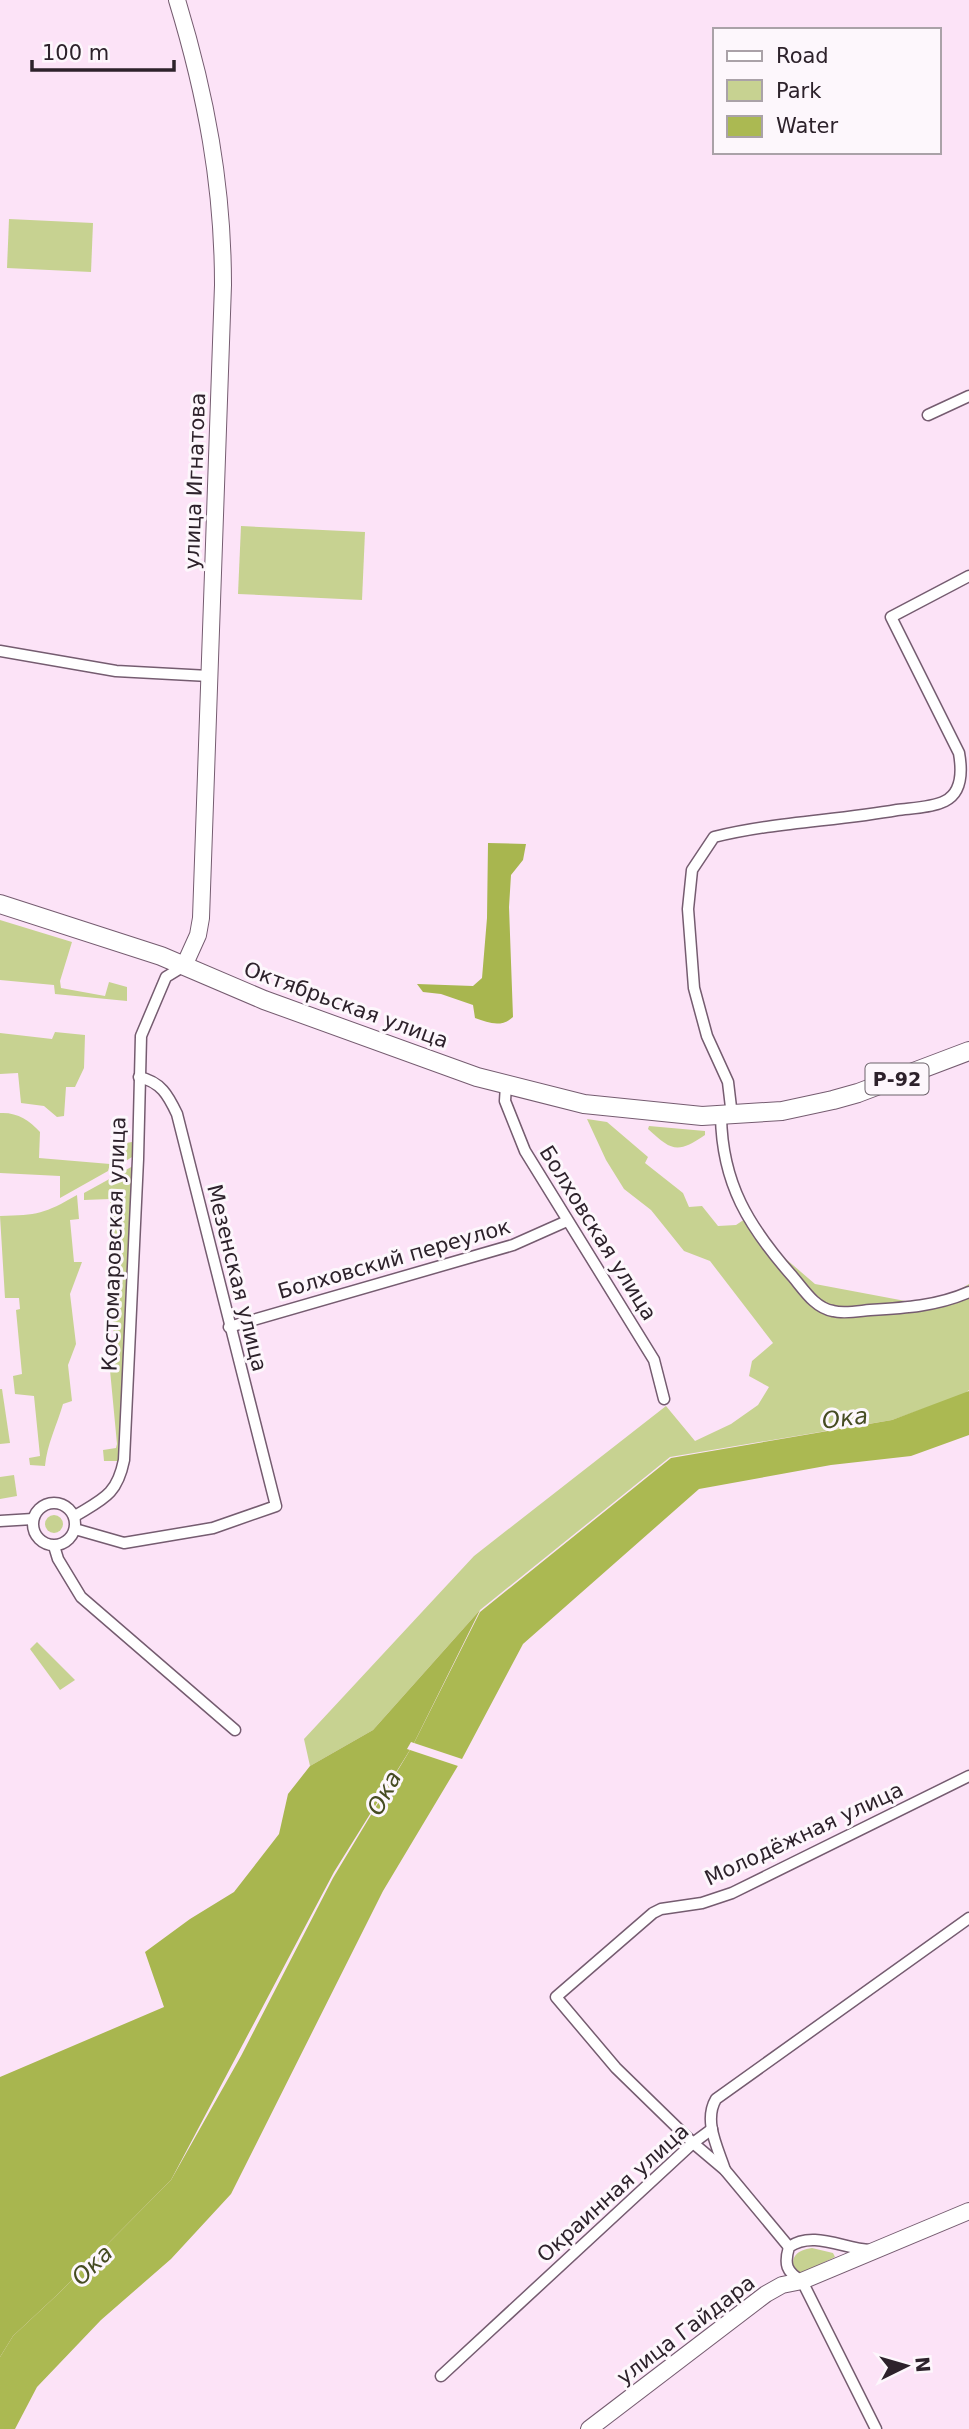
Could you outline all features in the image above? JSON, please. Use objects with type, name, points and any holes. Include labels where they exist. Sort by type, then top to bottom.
[{"type":"main road","name":"улица Игнатова","points":[[177,0],[208,117],[223,229],[223,297],[201,918],[198,935],[184,966]]},
{"type":"main road","name":"Октябрьская улица","points":[[0,904],[137,948],[338,1028],[506,1085],[584,1104],[685,1115],[727,1116]]},
{"type":"main road","name":"Р-92","points":[[727,1116],[782,1111],[833,1100],[969,1051]]},
{"type":"main road","name":"улица Гайдара","points":[[589,2429],[766,2294],[969,2211]]},
{"type":"street","points":[[928,415],[969,396]]},
{"type":"street","points":[[969,576],[891,617],[958,753],[962,769],[956,791],[946,801],[921,806],[862,816],[751,828],[714,837],[692,870],[688,909],[694,988],[707,1036],[728,1082],[727,1116],[722,1142],[728,1174],[745,1213],[765,1246],[816,1303],[833,1312],[918,1307],[947,1301],[969,1292]]},
{"type":"street","points":[[0,651],[116,671],[209,676]]},
{"type":"street","name":"Костомаровская улица","points":[[75,1516],[110,1495],[117,1485],[124,1460],[141,1036],[166,976],[184,966]]},
{"type":"street","name":"Мезенская улица","points":[[75,1530],[124,1543],[213,1528],[276,1506],[177,1114],[162,1087],[150,1079],[139,1077]]},
{"type":"street","name":"Болховская улица","points":[[506,1085],[505,1101],[525,1151],[654,1360],[664,1399]]},
{"type":"street","name":"Болховский переулок","points":[[229,1327],[513,1245],[567,1221]]},
{"type":"street","points":[[56,1503],[68,1507],[75,1516],[75,1530],[67,1541],[54,1546],[37,1537],[33,1519],[42,1507],[56,1503]]},
{"type":"street","points":[[0,1521],[33,1519]]},
{"type":"street","points":[[54,1546],[58,1559],[81,1597],[235,1730]]},
{"type":"street","name":"Молодёжная улица","points":[[693,2143],[616,2068],[556,1997],[653,1913],[662,1909],[702,1903],[732,1893],[969,1776]]},
{"type":"street","name":"Окраинная улица","points":[[441,2376],[693,2143],[712,2129],[709,2118],[716,2099],[969,1918]]},
{"type":"street","points":[[712,2129],[725,2170]]},
{"type":"street","points":[[693,2143],[725,2170],[789,2247],[787,2268],[793,2276],[802,2281],[876,2429]]},
{"type":"street","points":[[789,2247],[801,2241],[820,2240],[873,2250]]},
{"type":"green space","points":[[9,219],[93,223],[91,272],[7,268]]},
{"type":"green space","points":[[241,526],[365,532],[362,600],[238,594]]},
{"type":"green space","points":[[0,920],[72,942],[60,981],[61,988],[105,996],[109,982],[127,987],[127,1001],[55,994],[54,985],[0,980]]},
{"type":"green space","points":[[55,1032],[85,1035],[84,1068],[75,1087],[66,1087],[64,1116],[57,1117],[44,1106],[21,1103],[18,1073],[0,1074],[0,1033],[52,1039]]},
{"type":"green space","points":[[0,1113],[22,1118],[40,1132],[39,1158],[110,1164],[108,1171],[60,1198],[60,1176],[0,1173]]},
{"type":"green space","points":[[587,1119],[607,1122],[648,1157],[645,1163],[683,1193],[689,1207],[702,1206],[718,1226],[736,1225],[745,1219],[752,1230],[815,1284],[932,1306],[969,1284],[969,1390],[965,1394],[892,1420],[670,1457],[480,1610],[373,1730],[310,1766],[304,1739],[474,1556],[666,1406],[695,1441],[731,1424],[758,1405],[769,1387],[749,1376],[752,1361],[773,1343],[710,1261],[684,1251],[651,1210],[624,1189],[606,1160]]},
{"type":"green space","points":[[649,1126],[705,1131],[705,1135],[688,1145],[675,1147],[669,1146],[656,1136],[648,1129]]},
{"type":"green space","points":[[132,1142],[132,1157],[116,1167],[126,1143]]},
{"type":"green space","points":[[133,1166],[118,1461],[104,1461],[103,1450],[116,1448],[117,1444],[108,1349],[115,1347],[109,1279],[117,1277],[110,1199],[84,1200],[84,1193]]},
{"type":"green space","points":[[77,1195],[79,1219],[70,1220],[74,1262],[82,1262],[70,1294],[76,1344],[68,1365],[72,1401],[63,1404],[45,1466],[30,1465],[29,1458],[40,1456],[34,1396],[15,1394],[13,1376],[22,1374],[16,1310],[20,1309],[19,1298],[5,1298],[0,1216],[40,1212]]},
{"type":"green space","points":[[0,1389],[10,1443],[0,1444]]},
{"type":"green space","points":[[14,1475],[17,1496],[0,1499],[0,1477]]},
{"type":"green space","points":[[54,1515],[60,1518],[63,1524],[60,1530],[54,1533],[48,1530],[45,1524],[48,1518]]},
{"type":"green space","points":[[37,1642],[75,1680],[60,1690],[30,1649]]},
{"type":"green space","points":[[812,2248],[833,2253],[835,2257],[800,2274],[795,2272],[793,2262],[796,2255],[802,2250]]},
{"type":"shaded area","points":[[488,843],[526,844],[523,860],[511,875],[509,907],[513,1017],[499,1023],[475,1018],[473,1005],[441,994],[423,992],[417,984],[473,986],[482,978],[487,918]]},
{"type":"shaded area","points":[[480,1610],[413,1745],[334,1872],[171,2180],[13,2336],[0,2357],[0,2077],[164,2007],[145,1952],[190,1919],[234,1892],[279,1834],[288,1794],[310,1766],[373,1730]]},
{"type":"water","name":"Ока","points":[[969,1391],[969,1435],[911,1456],[831,1465],[699,1489],[523,1644],[462,1759],[383,1891],[231,2194],[171,2259],[101,2320],[37,2387],[15,2429],[0,2429],[0,2357],[13,2336],[171,2180],[241,2056],[333,1878],[413,1745],[480,1612],[671,1458],[892,1420]]},
{"type":"pier","points":[[411,1742],[465,1760],[461,1767],[407,1749]]}]
